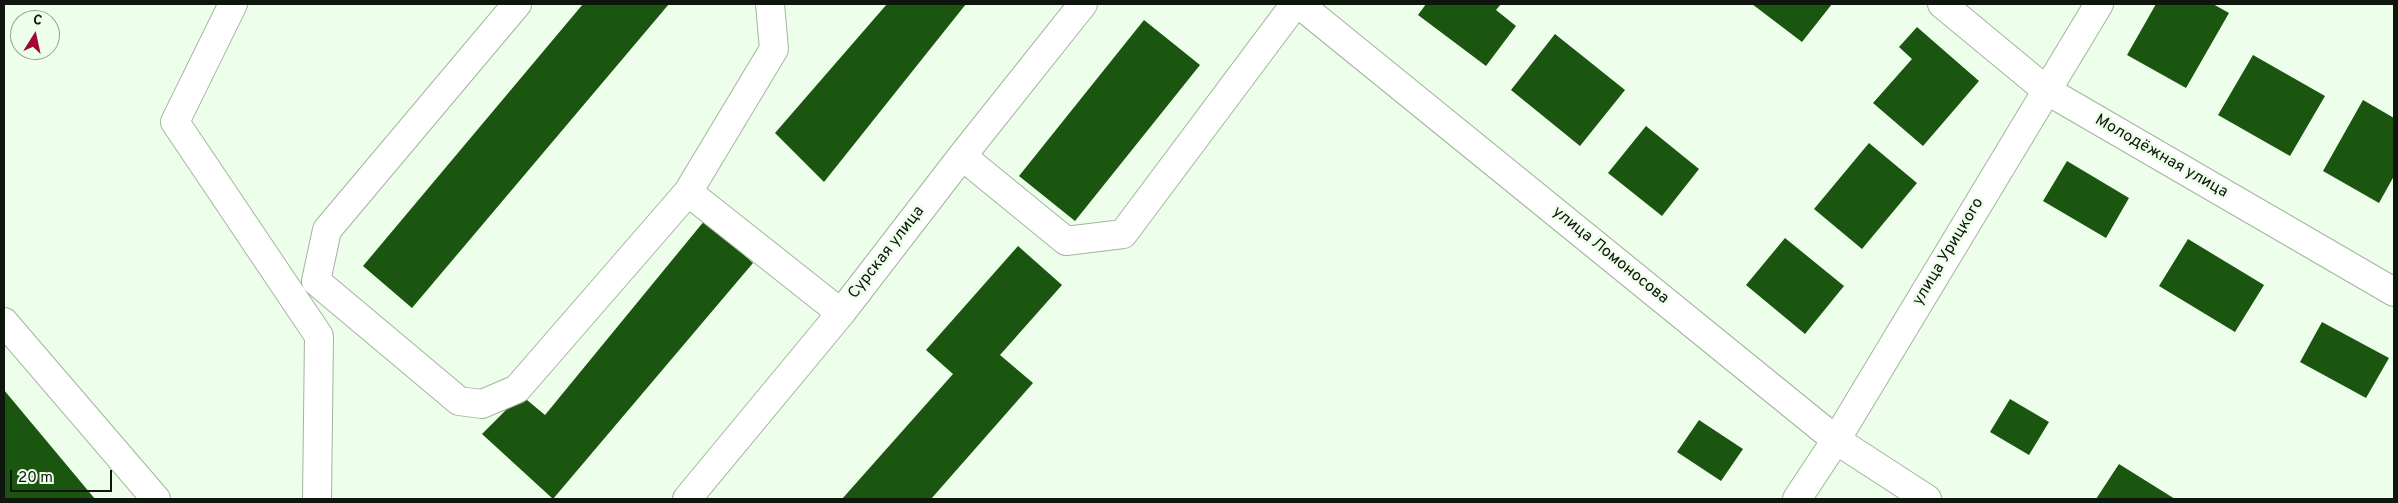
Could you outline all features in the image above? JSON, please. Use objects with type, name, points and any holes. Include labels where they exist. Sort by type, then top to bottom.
[{"type":"street","points":[[233,4],[175,122],[319,336],[318,499]]},
{"type":"street","points":[[517,4],[327,230],[316,282],[459,401],[482,404],[517,389],[688,192],[774,49],[770,4]]},
{"type":"street","name":"Сурская улица","points":[[687,499],[841,313],[962,156],[1083,4]]},
{"type":"street","points":[[962,156],[1066,240],[1123,234],[1295,4]]},
{"type":"street","name":"улица Ломоносова","points":[[1299,4],[1836,440],[1926,499]]},
{"type":"street","name":"Молодёжная улица","points":[[1942,4],[2046,90],[2394,292]]},
{"type":"street","name":"улица Урицкого","points":[[1797,499],[1836,440],[2099,4]]},
{"type":"street","points":[[688,192],[841,313]]},
{"type":"street","points":[[4,322],[156,499]]},
{"type":"building","points":[[583,4],[669,4],[412,308],[363,266]]},
{"type":"building","points":[[887,4],[966,4],[824,182],[775,133]]},
{"type":"building","points":[[1426,4],[1501,4],[1496,10],[1516,26],[1486,66],[1418,15]]},
{"type":"building","points":[[1752,4],[1832,4],[1802,42]]},
{"type":"building","points":[[2156,4],[2213,4],[2229,13],[2186,88],[2127,55]]},
{"type":"building","points":[[1144,20],[1200,65],[1075,221],[1019,176]]},
{"type":"building","points":[[1917,27],[1979,81],[1923,146],[1873,103],[1912,59],[1899,47]]},
{"type":"building","points":[[1555,34],[1625,90],[1580,146],[1511,90]]},
{"type":"building","points":[[2253,55],[2325,96],[2290,156],[2218,115]]},
{"type":"building","points":[[2363,100],[2394,118],[2394,176],[2379,203],[2323,171]]},
{"type":"building","points":[[1646,126],[1699,169],[1662,216],[1608,173]]},
{"type":"building","points":[[1869,143],[1917,183],[1862,249],[1814,209]]},
{"type":"building","points":[[2067,161],[2129,198],[2106,238],[2043,201]]},
{"type":"building","points":[[705,220],[753,263],[553,499],[482,434],[521,395],[545,415]]},
{"type":"building","points":[[1785,238],[1844,286],[1805,334],[1746,285]]},
{"type":"building","points":[[2188,239],[2264,285],[2235,332],[2159,286]]},
{"type":"building","points":[[1018,246],[1062,285],[1000,355],[1033,383],[931,499],[842,499],[953,374],[926,350]]},
{"type":"building","points":[[2322,322],[2389,358],[2366,398],[2300,362]]},
{"type":"building","points":[[4,390],[95,499],[4,499]]},
{"type":"building","points":[[2010,399],[2049,422],[2029,455],[1990,432]]},
{"type":"building","points":[[1699,420],[1743,449],[1721,481],[1677,452]]},
{"type":"building","points":[[2119,464],[2175,499],[2096,499]]}]
